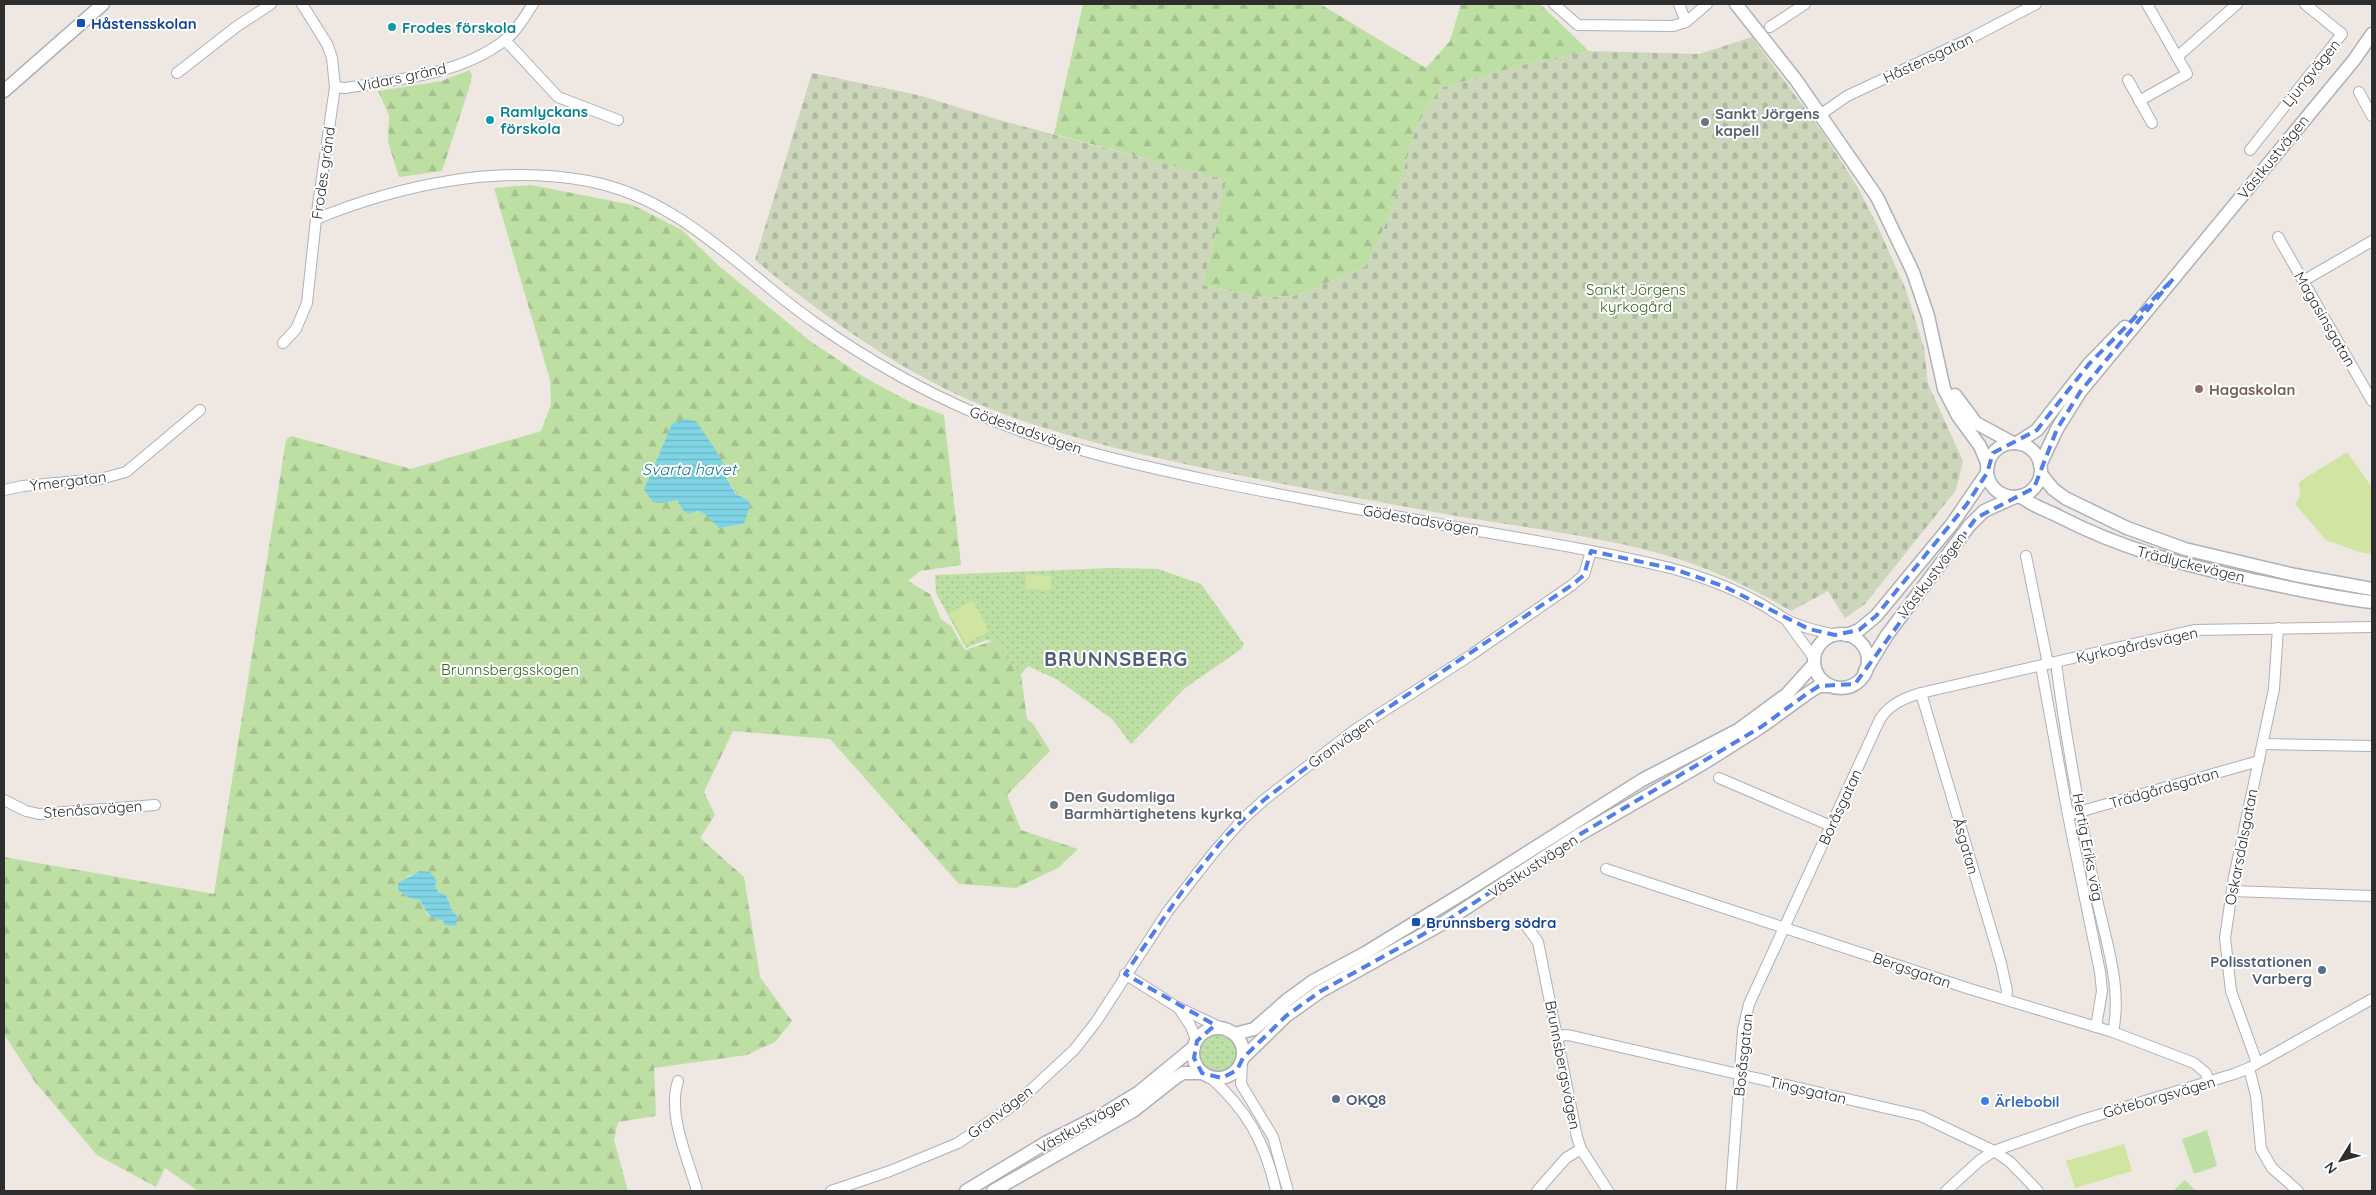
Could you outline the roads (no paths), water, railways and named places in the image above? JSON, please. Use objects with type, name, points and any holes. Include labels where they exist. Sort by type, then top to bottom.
[{"type":"street","points":[[4,90],[103,4]]},
{"type":"street","points":[[176,73],[236,27],[272,4]]},
{"type":"street","name":"Frodes gränd","points":[[283,344],[296,329],[307,303],[316,219],[335,88],[332,58],[327,44],[302,4]]},
{"type":"street","name":"Vidars gränd","points":[[335,88],[345,88],[438,72],[477,58],[514,32],[533,4]]},
{"type":"street","points":[[1554,4],[1578,24],[1673,26],[1686,22],[1707,4]]},
{"type":"street","points":[[1679,4],[1686,22]]},
{"type":"street","points":[[1736,4],[1767,42],[1820,115],[1877,197],[1892,225],[1926,307],[1944,389],[1958,416],[1980,446],[1994,488],[2004,495],[2018,496],[2034,488],[2040,469],[2032,450],[1984,429],[1968,415],[1957,399],[1937,351]]},
{"type":"street","points":[[1770,27],[1805,4]]},
{"type":"street","name":"Håstensgatan","points":[[1820,115],[1847,96],[1967,40],[2036,4]]},
{"type":"street","points":[[2139,101],[2187,74],[2147,4]]},
{"type":"street","points":[[2177,57],[2237,4]]},
{"type":"street","name":"Ljungvägen","points":[[2250,150],[2342,34],[2305,4]]},
{"type":"street","name":"Västkustvägen","points":[[2040,469],[2057,429],[2080,392],[2354,60],[2372,34]]},
{"type":"street","points":[[505,40],[558,96],[618,120]]},
{"type":"street","points":[[2128,80],[2152,123]]},
{"type":"street","points":[[2358,92],[2372,116]]},
{"type":"street","name":"Gödestadsvägen","points":[[316,219],[338,210],[403,190],[471,177],[537,175],[587,180],[635,194],[675,215],[715,241],[812,321],[878,365],[957,405],[1020,431],[1144,467],[1298,499],[1591,551],[1674,569],[1723,586],[1760,603],[1787,620],[1809,629],[1841,635]]},
{"type":"street","name":"Magasinsgatan","points":[[2278,237],[2372,401]]},
{"type":"street","points":[[2303,281],[2372,241]]},
{"type":"street","name":"Västkustvägen","points":[[2015,443],[2037,430],[2088,364],[2173,279]]},
{"type":"street","name":"Ymergatan","points":[[4,490],[100,479],[126,472],[200,410]]},
{"type":"street","points":[[1988,469],[1996,450],[2015,443]]},
{"type":"street","name":"Västkustvägen","points":[[1841,635],[1859,630],[1876,616],[1967,504],[1988,469]]},
{"type":"street","name":"Trädlyckevägen","points":[[2040,469],[2052,489],[2065,498],[2150,538],[2216,558],[2372,589]]},
{"type":"street","name":"Västkustvägen","points":[[1866,671],[1887,635],[1976,518],[1992,506],[2018,496]]},
{"type":"street","name":"Trädlyckevägen","points":[[2018,496],[2083,529],[2144,554],[2312,593],[2372,602]]},
{"type":"street","name":"Granvägen","points":[[831,1191],[890,1172],[958,1143],[1018,1102],[1074,1050],[1096,1022],[1125,974],[1186,886],[1225,838],[1264,799],[1368,721],[1471,655],[1572,585],[1584,574],[1591,551]]},
{"type":"street","name":"Hertig Eriks väg","points":[[2026,556],[2080,811],[2095,892],[2113,965],[2116,1002],[2113,1032]]},
{"type":"street","name":"Gödestadsvägen","points":[[1787,620],[1814,661]]},
{"type":"street","name":"Kyrkogårdsvägen","points":[[1906,698],[2194,630],[2372,627]]},
{"type":"street","name":"Oskarsdalsgatan","points":[[2278,628],[2274,689],[2232,891],[2225,938],[2227,969],[2253,1066],[2261,1149],[2272,1168],[2298,1191]]},
{"type":"street","points":[[1841,635],[1860,642],[1867,656],[1866,671],[1855,684],[1847,687],[1830,686],[1817,673],[1814,661],[1817,649],[1823,641],[1841,635]]},
{"type":"street","name":"Västkustvägen","points":[[1235,1034],[1254,1029],[1312,981],[1365,953],[1451,901],[1642,780],[1738,730],[1787,694],[1814,661]]},
{"type":"street","name":"Hertig Eriks väg","points":[[2048,664],[2068,815],[2100,972],[2102,991],[2096,1027]]},
{"type":"street","name":"Västkustvägen","points":[[1242,1061],[1286,1016],[1321,990],[1440,926],[1577,836],[1761,727],[1808,693],[1820,686],[1830,686]]},
{"type":"street","name":"Åsgatan","points":[[1921,693],[2000,963],[2007,991],[2006,999]]},
{"type":"street","name":"Boråsgatan","points":[[1785,927],[1880,719],[1886,710],[1906,698]]},
{"type":"street","points":[[2263,744],[2372,746]]},
{"type":"street","name":"Trädgårdsgatan","points":[[2068,815],[2259,761]]},
{"type":"street","points":[[1719,778],[1831,826]]},
{"type":"street","name":"Stenåsavägen","points":[[4,800],[26,811],[39,814],[155,805]]},
{"type":"street","name":"Bergsgatan","points":[[1606,869],[1970,989],[2113,1032],[2194,1063],[2206,1073],[2209,1083]]},
{"type":"street","points":[[2232,891],[2372,896]]},
{"type":"street","name":"Brunnsbergsvägen","points":[[1525,924],[1538,942],[1581,1149],[1566,1158],[1537,1191]]},
{"type":"street","name":"Bosåsgatan","points":[[1731,1191],[1745,1015],[1785,927]]},
{"type":"street","points":[[1125,974],[1177,1007],[1235,1034],[1242,1045],[1241,1084],[1272,1137],[1288,1191]]},
{"type":"street","name":"Göteborgsvägen","points":[[1946,1191],[1994,1151],[2082,1120],[2209,1083],[2253,1066],[2372,999]]},
{"type":"street","points":[[1177,1007],[1190,1025],[1195,1044],[1194,1061],[1206,1075],[1229,1094],[1249,1119],[1265,1153],[1276,1191]]},
{"type":"street","points":[[1195,1044],[1205,1032],[1222,1028]]},
{"type":"street","name":"Tingsgatan","points":[[1557,1036],[1568,1035],[1920,1116],[1950,1128],[1994,1151],[2010,1162],[2038,1191]]},
{"type":"street","name":"Västkustvägen","points":[[966,1191],[1048,1142],[1105,1113],[1138,1093],[1195,1044]]},
{"type":"street","points":[[1206,1075],[1222,1078],[1230,1076],[1242,1061]]},
{"type":"street","name":"Västkustvägen","points":[[993,1191],[1133,1111],[1183,1073],[1206,1075]]},
{"type":"street","points":[[678,1081],[675,1091],[677,1122],[697,1191]]},
{"type":"street","points":[[1581,1149],[1608,1191]]},
{"type":"water","name":"Svarta havet","points":[[684,419],[696,421],[727,470],[726,478],[736,494],[748,500],[750,506],[744,524],[719,528],[705,514],[697,511],[690,514],[684,512],[677,500],[662,503],[653,502],[644,490],[672,424]]},
{"type":"water","points":[[420,871],[430,872],[437,881],[435,885],[438,892],[446,895],[452,910],[458,917],[456,926],[445,925],[443,920],[438,920],[428,914],[420,900],[409,898],[398,890],[398,883]]},
{"type":"place","name":"Håstensskolan","points":[[81,23]]},
{"type":"place","name":"Frodes förskola","points":[[392,27]]},
{"type":"place","name":"Ramlyckans förskola","points":[[490,120]]},
{"type":"place","name":"Sankt Jörgens kapell","points":[[1705,122]]},
{"type":"place","name":"Hagaskolan","points":[[2199,389]]},
{"type":"place","name":"Den Gudomliga Barmhärtighetens kyrka","points":[[1054,805]]},
{"type":"place","name":"Brunnsberg södra","points":[[1416,922]]},
{"type":"place","name":"Polisstationen Varberg","points":[[2322,970]]},
{"type":"place","name":"OKQ8","points":[[1336,1099]]},
{"type":"place","name":"Ärlebobil","points":[[1985,1101]]},
{"type":"district","name":"BRUNNSBERG","points":[[1116,658]]},
{"type":"park label","name":"Sankt Jörgens kyrkogård","points":[[1636,298]]},
{"type":"park label","name":"Brunnsbergsskogen","points":[[510,669]]}]
